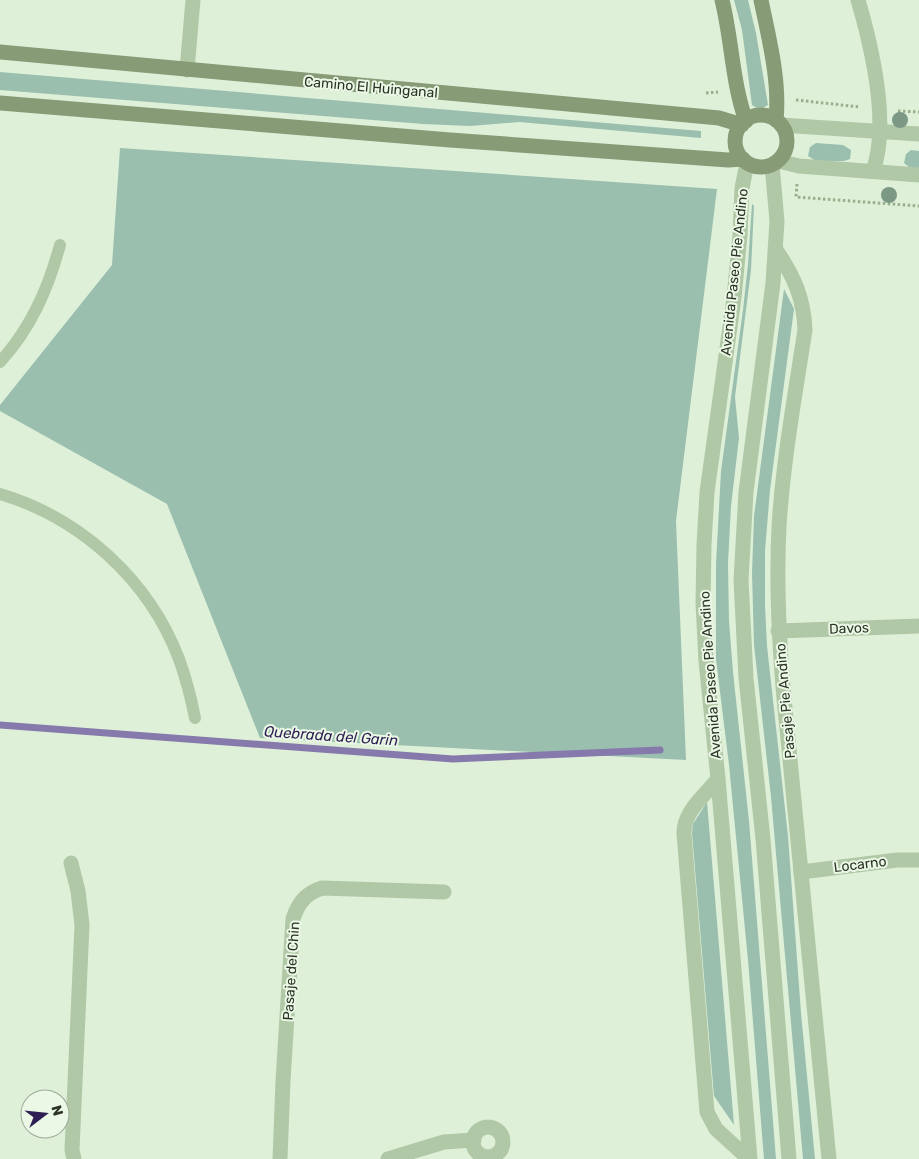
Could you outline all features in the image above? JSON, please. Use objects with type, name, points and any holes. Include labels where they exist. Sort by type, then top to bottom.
[{"type":"street","points":[[187,70],[194,0]]},
{"type":"street","points":[[722,0],[728,25],[744,123]]},
{"type":"street","points":[[761,0],[772,58],[778,123],[785,131],[787,144],[785,150],[775,163],[777,204],[776,250],[746,492],[741,580],[746,678],[762,829],[789,1159]]},
{"type":"street","points":[[858,0],[871,51],[880,131],[878,157],[873,171]]},
{"type":"street","name":"Camino El Huinganal","points":[[0,52],[719,118],[744,123]]},
{"type":"street","points":[[0,103],[745,161],[759,167],[775,163],[919,175]]},
{"type":"street","points":[[745,161],[738,153],[736,138],[744,123],[751,118],[764,116],[778,123],[919,134]]},
{"type":"street","name":"Avenida Paseo Pie Andino","points":[[745,161],[734,298],[711,457],[704,545],[703,603],[706,661],[718,779],[750,1159]]},
{"type":"street","name":"Pasaje Pie Andino","points":[[776,250],[797,285],[804,314],[804,330],[779,525],[777,570],[778,631],[829,1159]]},
{"type":"street","name":"Davos","points":[[778,631],[919,626]]},
{"type":"street","points":[[718,779],[687,816],[684,827],[685,844],[708,1112],[716,1129],[750,1159]]},
{"type":"street","name":"Locarno","points":[[801,872],[897,860],[919,860]]},
{"type":"street","points":[[71,863],[78,891],[82,925],[71,1156]]},
{"type":"street","name":"Pasaje del Chin","points":[[280,1159],[294,919],[300,903],[313,891],[332,887],[444,892]]},
{"type":"street","points":[[388,1159],[444,1142],[474,1140]]},
{"type":"lane","points":[[0,362],[28,326],[42,300],[60,245]]},
{"type":"lane","points":[[0,494],[31,505],[85,536],[131,578],[150,603],[172,644],[189,688],[195,718]]},
{"type":"path","points":[[796,197],[919,206]]},
{"type":"green space","points":[[734,0],[748,0],[756,33],[768,105],[760,110],[752,105],[742,30]]},
{"type":"green space","points":[[0,72],[701,131],[701,138],[519,122],[470,126],[423,124],[0,90]]},
{"type":"green space","points":[[816,143],[843,145],[851,150],[850,159],[844,161],[816,161],[808,156],[810,147]]},
{"type":"green space","points":[[120,148],[717,189],[676,521],[686,760],[260,738],[167,504],[0,411],[0,405],[112,265]]},
{"type":"green space","points":[[911,150],[919,151],[919,169],[910,168],[904,163],[906,154]]},
{"type":"green space","points":[[752,204],[754,206],[751,270],[735,397],[739,438],[731,506],[728,563],[729,621],[749,821],[776,1159],[764,1159],[748,960],[729,765],[716,659],[716,564],[721,471],[743,310]]},
{"type":"green space","points":[[784,289],[794,309],[770,490],[765,551],[765,605],[767,646],[788,836],[801,1013],[815,1159],[803,1159],[771,797],[754,645],[752,573],[754,516]]},
{"type":"green space","points":[[707,802],[734,1125],[714,1096],[692,833],[693,824]]},
{"type":"waterway","name":"Quebrada del Garin","points":[[0,725],[453,759],[660,750]]}]
